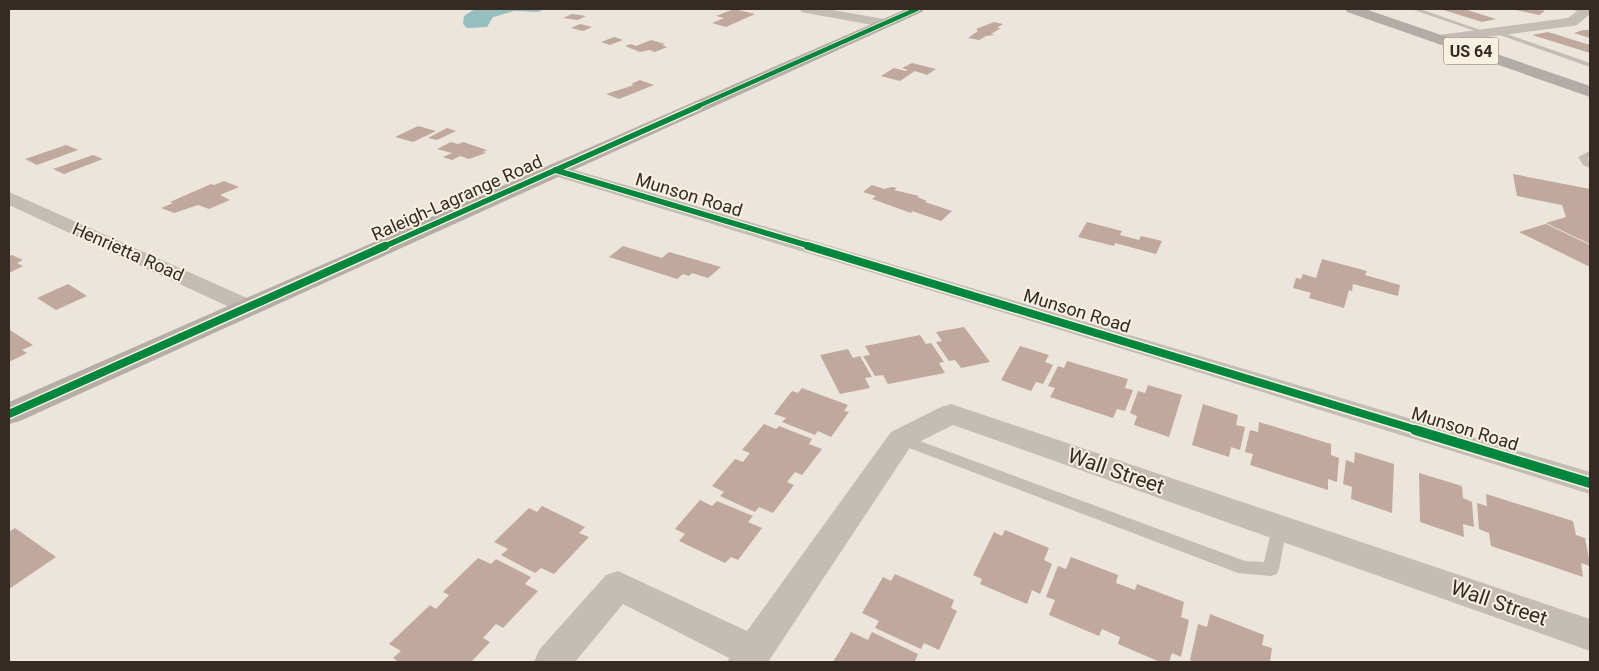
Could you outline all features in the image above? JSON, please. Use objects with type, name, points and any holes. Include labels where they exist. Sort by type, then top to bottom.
[{"type":"main road","name":"Raleigh-Lagrange Road","points":[[9,414],[917,9]]},
{"type":"main road","name":"US 64","points":[[1352,9],[1590,92]]},
{"type":"street","points":[[806,9],[884,23]]},
{"type":"street","points":[[1439,39],[1572,22],[1581,10]]},
{"type":"street","name":"Munson Road","points":[[555,170],[1172,355],[1590,483]]},
{"type":"street","name":"Henrietta Road","points":[[9,198],[248,306]]},
{"type":"street","name":"Wall Street","points":[[750,657],[901,439],[951,414],[1590,635]]},
{"type":"street","points":[[552,662],[618,585],[750,657]]},
{"type":"lane","points":[[1414,9],[1590,65]]},
{"type":"lane","points":[[1590,154],[1583,157],[1586,163],[1590,165]]},
{"type":"lane","points":[[901,439],[1244,568],[1271,569],[1279,528]]},
{"type":"water","points":[[475,9],[543,10],[538,12],[514,11],[493,17],[487,27],[467,28],[463,24],[464,16]]},
{"type":"building","points":[[734,9],[755,14],[726,27],[712,23],[724,18],[716,16]]},
{"type":"building","points":[[1440,9],[1464,9],[1496,19],[1482,22]]},
{"type":"building","points":[[1511,9],[1535,9],[1545,11],[1539,15]]},
{"type":"building","points":[[572,14],[586,16],[578,20],[563,18]]},
{"type":"building","points":[[994,22],[1003,24],[997,28],[1001,28],[991,34],[995,35],[986,36],[979,40],[968,38],[978,31],[976,29]]},
{"type":"building","points":[[580,24],[592,27],[583,31],[571,28]]},
{"type":"building","points":[[1590,30],[1590,38],[1574,33]]},
{"type":"building","points":[[1548,32],[1590,45],[1590,53],[1532,35]]},
{"type":"building","points":[[614,37],[623,40],[610,45],[601,42]]},
{"type":"building","points":[[651,40],[665,44],[662,45],[667,47],[655,52],[649,50],[640,52],[625,46],[631,44],[636,46]]},
{"type":"building","points":[[912,63],[936,69],[927,75],[915,71],[900,81],[881,76],[894,68],[906,71],[908,70],[902,68]]},
{"type":"building","points":[[640,80],[654,85],[619,99],[606,94],[634,85],[631,84]]},
{"type":"building","points":[[418,126],[436,131],[413,142],[395,137]]},
{"type":"building","points":[[447,128],[456,131],[437,140],[428,138]]},
{"type":"building","points":[[451,142],[458,144],[463,142],[487,150],[483,152],[486,153],[469,159],[460,156],[452,160],[443,157],[452,153],[437,149]]},
{"type":"building","points":[[66,145],[78,150],[37,165],[25,159]]},
{"type":"building","points":[[93,155],[103,159],[64,174],[53,169]]},
{"type":"building","points":[[1513,174],[1590,189],[1590,244],[1546,223],[1566,217],[1562,205],[1517,196]]},
{"type":"building","points":[[224,181],[239,187],[220,195],[230,200],[209,209],[198,205],[174,213],[161,208],[173,203],[170,202],[211,184],[214,185]]},
{"type":"building","points":[[872,185],[884,189],[897,188],[894,190],[919,196],[917,197],[927,201],[925,202],[952,211],[941,221],[912,211],[911,213],[872,199],[876,196],[863,192]]},
{"type":"building","points":[[1087,222],[1122,231],[1120,235],[1139,240],[1141,236],[1162,241],[1156,254],[1115,243],[1114,246],[1078,237]]},
{"type":"building","points":[[1546,224],[1590,245],[1590,267],[1519,232]]},
{"type":"building","points":[[623,246],[662,258],[669,252],[721,267],[708,278],[692,273],[689,276],[683,274],[677,279],[609,257]]},
{"type":"building","points":[[12,255],[23,260],[17,263],[23,266],[9,273],[9,256]]},
{"type":"building","points":[[1322,259],[1367,271],[1365,275],[1400,285],[1398,296],[1353,284],[1352,291],[1349,290],[1344,308],[1309,298],[1311,293],[1293,288],[1296,278],[1301,279],[1303,274],[1316,278]]},
{"type":"building","points":[[68,284],[87,296],[56,310],[37,298]]},
{"type":"building","points":[[964,327],[990,362],[961,368],[955,360],[949,361],[936,342],[942,341],[936,332]]},
{"type":"building","points":[[10,330],[33,345],[22,350],[27,353],[9,362]]},
{"type":"building","points":[[920,335],[926,344],[931,343],[944,362],[939,363],[945,373],[888,384],[883,375],[875,376],[863,356],[870,355],[865,346]]},
{"type":"building","points":[[1020,346],[1049,355],[1045,362],[1053,365],[1043,384],[1036,382],[1031,391],[1001,380]]},
{"type":"building","points":[[848,349],[853,358],[860,356],[872,377],[865,378],[870,388],[840,394],[820,355]]},
{"type":"building","points":[[1067,361],[1128,379],[1125,388],[1133,390],[1125,411],[1117,409],[1113,418],[1050,397],[1055,388],[1048,386],[1058,366],[1064,368]]},
{"type":"building","points":[[1148,385],[1182,395],[1169,437],[1134,425],[1137,416],[1130,413],[1138,391],[1145,393]]},
{"type":"building","points":[[802,388],[848,405],[844,411],[849,412],[831,437],[818,431],[815,435],[782,422],[786,418],[774,414],[792,391],[798,393]]},
{"type":"building","points":[[1203,404],[1238,415],[1236,425],[1245,427],[1240,450],[1231,447],[1229,457],[1192,445]]},
{"type":"building","points":[[1259,422],[1331,444],[1331,455],[1339,458],[1337,482],[1328,479],[1328,490],[1250,465],[1253,454],[1245,452],[1250,430],[1258,432]]},
{"type":"building","points":[[764,424],[776,429],[779,426],[812,439],[809,444],[822,449],[802,475],[795,472],[787,482],[794,485],[773,513],[759,507],[755,512],[720,496],[724,492],[712,486],[735,459],[743,462],[750,453],[742,450]]},
{"type":"building","points":[[1355,452],[1394,464],[1392,513],[1351,499],[1352,487],[1343,484],[1346,460],[1354,463]]},
{"type":"building","points":[[1419,473],[1462,486],[1463,498],[1472,502],[1474,527],[1463,524],[1464,537],[1420,522]]},
{"type":"building","points":[[1486,494],[1573,521],[1576,535],[1585,538],[1590,564],[1590,566],[1581,563],[1583,577],[1491,546],[1489,533],[1479,529],[1477,503],[1487,506]]},
{"type":"building","points":[[700,500],[712,506],[717,501],[753,516],[748,522],[762,528],[738,560],[731,557],[725,563],[679,541],[685,534],[675,529]]},
{"type":"building","points":[[542,506],[585,527],[579,533],[589,537],[554,574],[541,568],[535,573],[501,555],[508,549],[494,542],[529,508],[537,512]]},
{"type":"building","points":[[15,528],[56,557],[9,589],[9,532]]},
{"type":"building","points":[[1005,530],[1049,548],[1044,560],[1052,564],[1040,594],[1032,590],[1027,604],[980,584],[982,579],[973,575],[994,532],[1002,536]]},
{"type":"building","points":[[1071,557],[1118,575],[1116,583],[1135,590],[1137,584],[1184,602],[1181,617],[1189,620],[1181,657],[1172,653],[1169,662],[1160,662],[1118,644],[1120,637],[1102,629],[1099,636],[1049,615],[1055,600],[1046,597],[1058,566],[1066,569]]},
{"type":"building","points":[[478,558],[491,564],[496,559],[531,577],[525,584],[538,591],[503,628],[496,624],[483,638],[490,642],[471,662],[399,662],[393,658],[401,651],[389,644],[430,605],[436,609],[449,595],[443,592]]},
{"type":"building","points":[[895,574],[954,600],[951,608],[957,611],[939,650],[924,643],[921,649],[875,628],[879,621],[862,613],[883,577],[891,581]]},
{"type":"building","points":[[1210,614],[1264,635],[1262,645],[1272,648],[1270,662],[1194,662],[1190,660],[1198,624],[1207,627]]},
{"type":"building","points":[[851,632],[868,640],[872,632],[918,654],[915,661],[919,662],[833,662]]},
{"type":"cycle path","points":[[9,414],[917,9]]},
{"type":"cycle path","points":[[555,170],[1590,483]]}]
